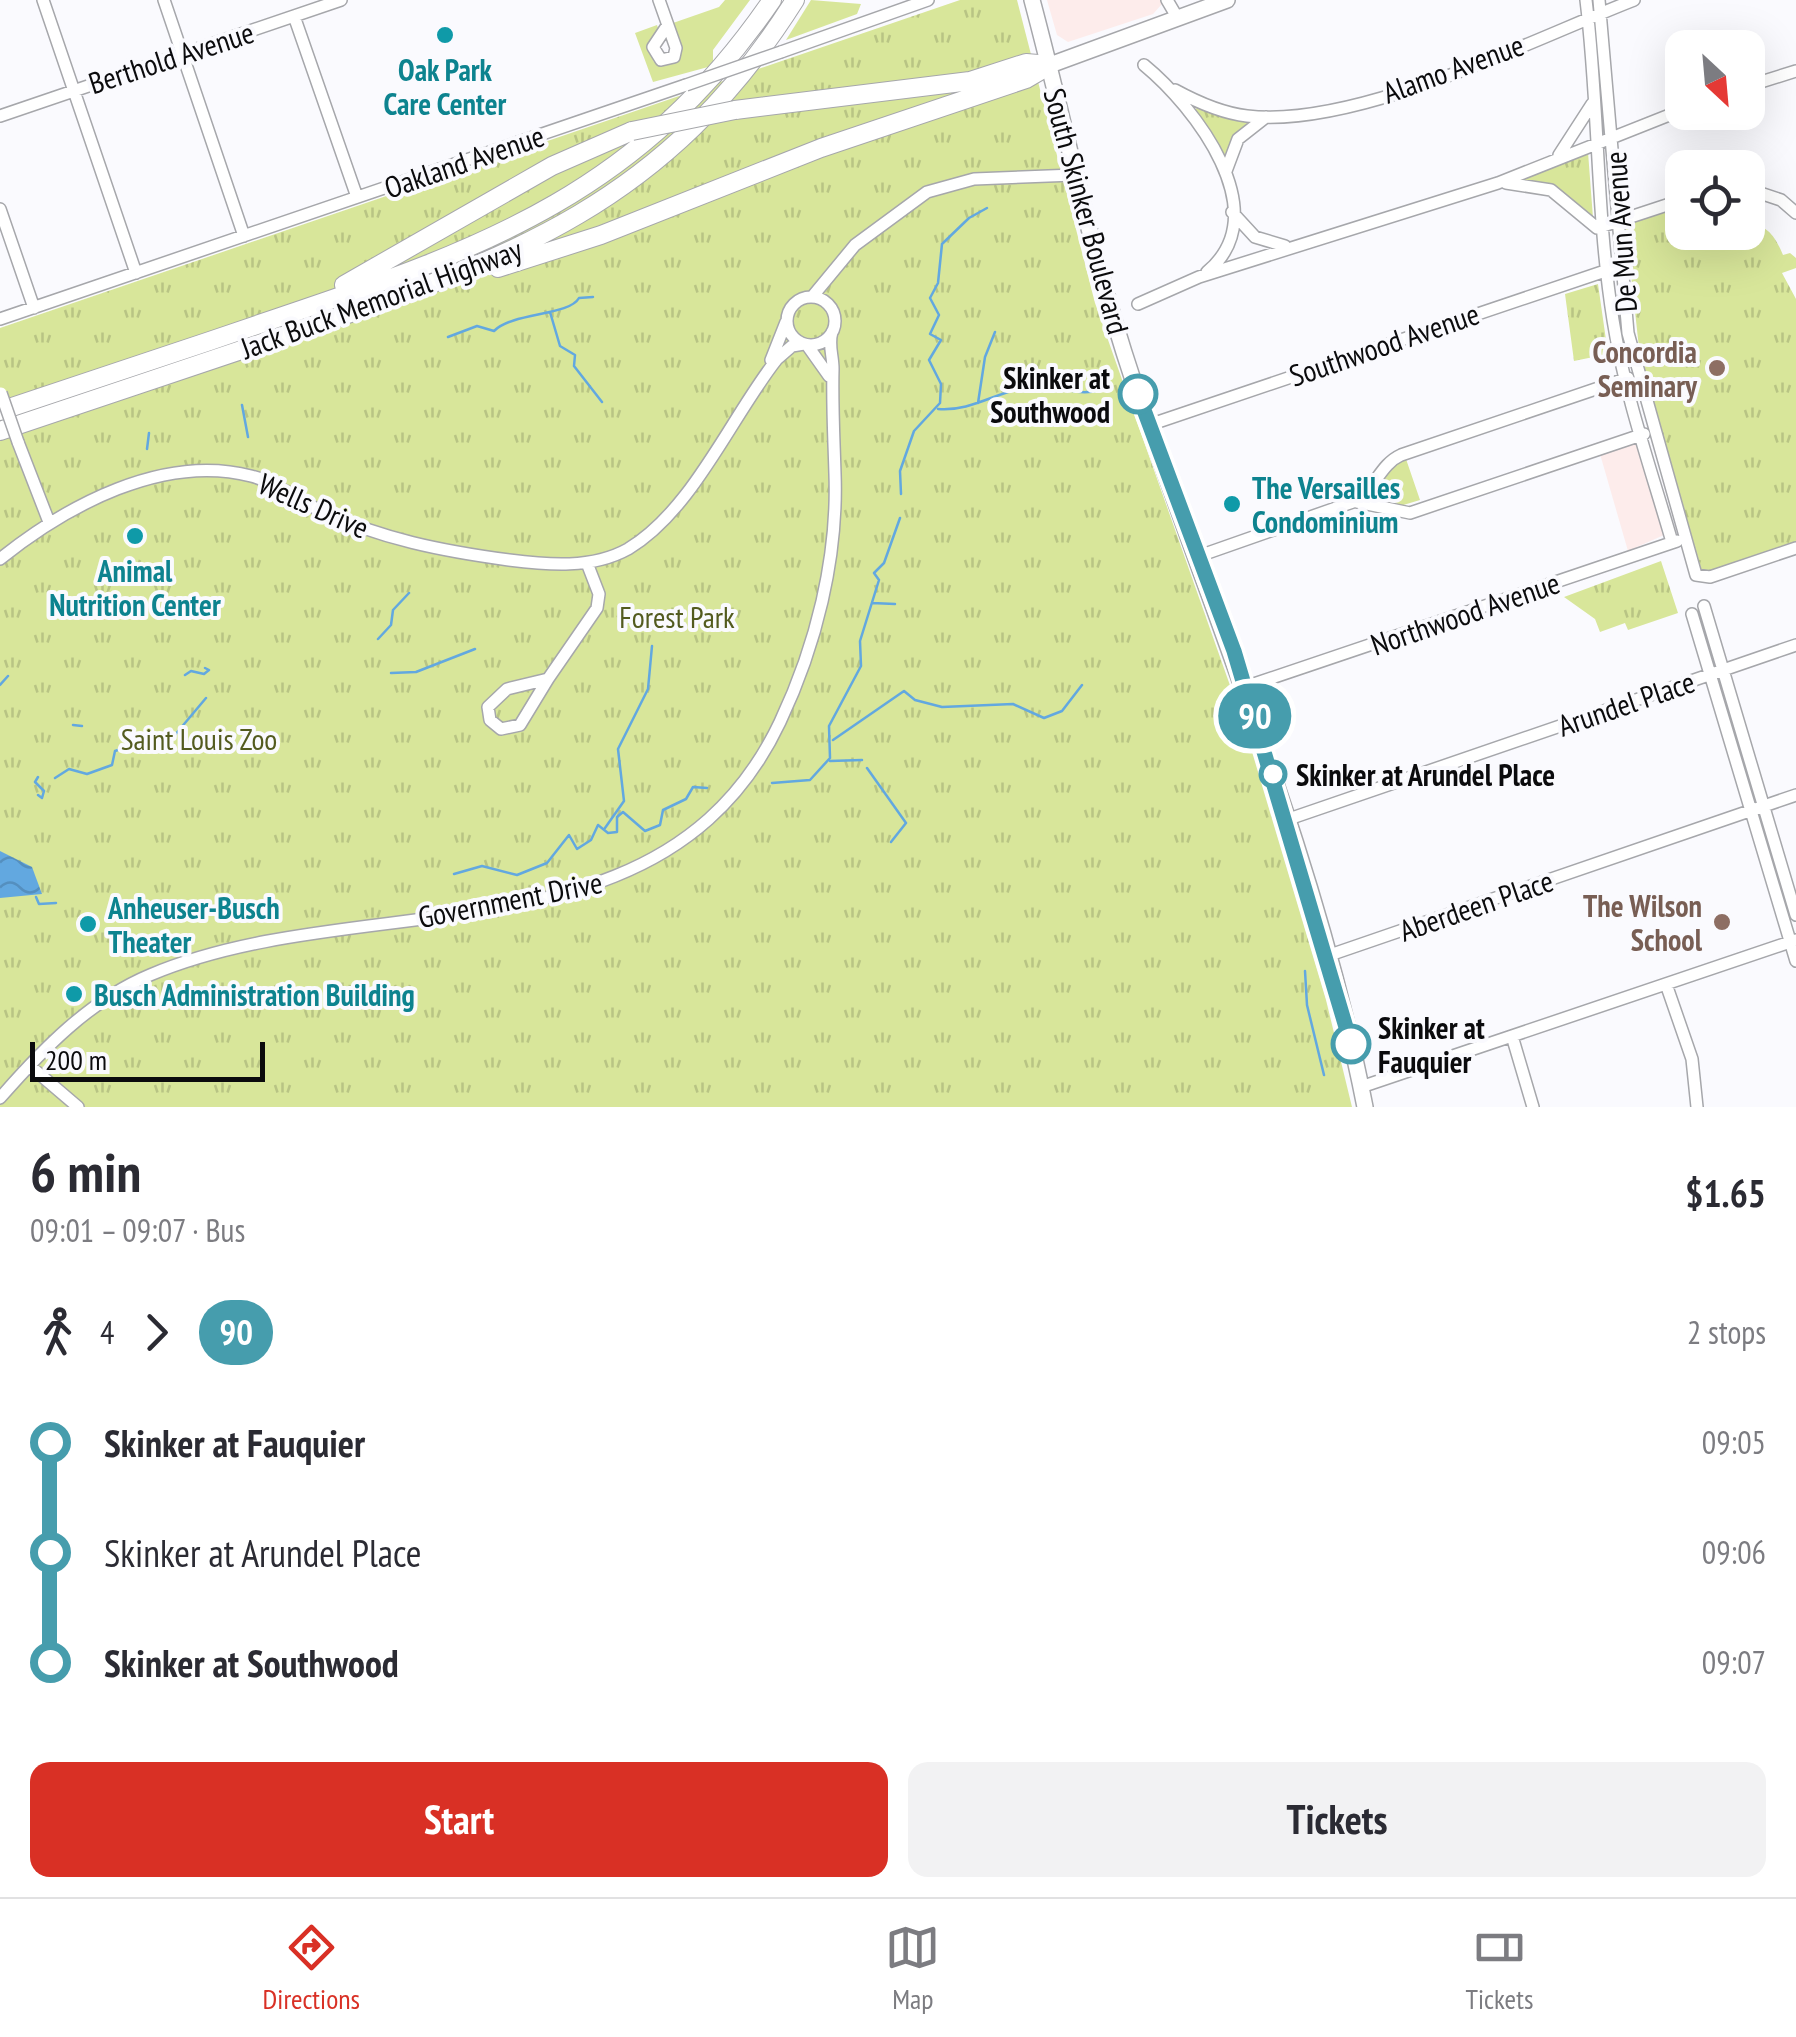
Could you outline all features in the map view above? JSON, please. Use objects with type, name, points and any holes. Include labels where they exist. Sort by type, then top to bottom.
[{"type":"highway","name":"Jack Buck Memorial Highway","points":[[0,398],[258,325],[471,250],[571,197],[618,165],[682,109],[724,64],[772,0]]},
{"type":"highway","name":"Jack Buck Memorial Highway","points":[[0,431],[454,278],[556,230],[649,166],[730,88],[795,0]]},
{"type":"highway","points":[[258,325],[372,272],[552,166],[632,132],[735,110],[970,81],[1026,63],[1050,65]]},
{"type":"highway","points":[[454,278],[574,245],[808,152],[1026,79],[1050,65]]},
{"type":"main road","points":[[1050,65],[1227,0]]},
{"type":"main road","name":"South Skinker Boulevard","points":[[1034,2],[1106,296],[1245,687],[1327,956],[1365,1107]]},
{"type":"street","points":[[43,0],[136,273]]},
{"type":"street","points":[[164,0],[244,236]]},
{"type":"street","name":"Berthold Avenue","points":[[0,116],[341,0]]},
{"type":"street","points":[[658,0],[667,26]]},
{"type":"street","name":"Oakland Avenue","points":[[0,319],[928,0]]},
{"type":"street","points":[[1167,0],[1177,17]]},
{"type":"street","name":"De Mun Avenue","points":[[1586,0],[1596,10],[1612,136],[1630,377]]},
{"type":"street","name":"Alamo Avenue","points":[[1175,90],[1226,112],[1266,118],[1314,112],[1400,90],[1596,10],[1634,0]]},
{"type":"street","name":"De Mun Avenue","points":[[1596,10],[1593,100],[1606,268],[1630,377],[1679,540],[1696,574],[1710,577],[1796,548]]},
{"type":"street","points":[[294,16],[357,197]]},
{"type":"street","points":[[1144,65],[1175,90],[1213,142],[1225,176],[1232,212],[1226,249],[1199,277]]},
{"type":"street","points":[[1765,81],[1796,71]]},
{"type":"street","points":[[1552,160],[1578,130],[1593,100]]},
{"type":"street","points":[[1138,304],[1199,277],[1290,246],[1498,183],[1665,116]]},
{"type":"street","name":"Alamo Avenue","points":[[1225,176],[1240,137],[1266,118]]},
{"type":"street","points":[[812,296],[832,308],[832,332],[820,343],[806,344],[793,337],[787,320],[792,306],[812,296],[855,246],[927,192],[974,179],[1074,175]]},
{"type":"street","points":[[1498,183],[1551,190],[1602,228],[1665,206]]},
{"type":"street","points":[[1765,194],[1796,213]]},
{"type":"street","points":[[0,210],[34,308]]},
{"type":"street","points":[[1232,212],[1255,237],[1290,246]]},
{"type":"street","name":"Southwood Avenue","points":[[1149,425],[1606,268],[1620,267]]},
{"type":"street","name":"Wells Drive","points":[[766,373],[787,320]]},
{"type":"street","name":"Government Drive","points":[[0,1098],[98,1005],[153,973],[257,942],[592,888],[659,857],[700,827],[762,756],[786,708],[826,586],[835,522],[832,332]]},
{"type":"street","name":"Wells Drive","points":[[0,559],[49,522],[121,487],[224,472],[264,480],[319,510],[419,546],[520,561],[587,563],[628,549],[656,526],[708,461],[766,373],[788,348],[806,344]]},
{"type":"street","name":"Government Drive","points":[[806,344],[820,358],[831,385]]},
{"type":"street","points":[[1198,556],[1353,502],[1366,494],[1386,464],[1401,455],[1630,377]]},
{"type":"street","points":[[0,398],[49,522]]},
{"type":"street","points":[[1353,502],[1410,513],[1646,433]]},
{"type":"street","points":[[1379,476],[1380,494],[1391,509]]},
{"type":"street","name":"Northwood Avenue","points":[[1245,687],[1679,540]]},
{"type":"street","points":[[548,679],[500,692],[488,707],[490,720],[502,729],[520,725],[596,608],[599,594],[587,563]]},
{"type":"street","points":[[1704,606],[1717,672],[1758,808],[1796,961]]},
{"type":"street","points":[[1692,614],[1717,672]]},
{"type":"street","name":"Arundel Place","points":[[1286,820],[1796,644]]},
{"type":"street","name":"Aberdeen Place","points":[[1327,956],[1796,795]]},
{"type":"street","points":[[1758,808],[1795,910]]},
{"type":"street","points":[[1361,1087],[1793,941]]},
{"type":"street","points":[[1666,984],[1692,1059],[1697,1107]]},
{"type":"street","points":[[1512,1036],[1533,1107]]},
{"type":"street","points":[[30,1066],[78,1107]]},
{"type":"shaded area","points":[[1047,0],[1161,0],[1162,4],[1153,14],[1068,42],[1057,35]]},
{"type":"shaded area","points":[[1632,443],[1638,446],[1664,535],[1628,551],[1600,454]]},
{"type":"green space","points":[[725,0],[750,0],[713,50],[713,61],[708,67],[653,82],[635,33],[657,25],[659,31],[649,48],[654,62],[672,63],[673,23],[719,7]]},
{"type":"green space","points":[[811,0],[861,4],[857,14],[786,40]]},
{"type":"green space","name":"Forest Park","points":[[960,0],[1017,0],[1095,303],[1244,725],[1326,1000],[1352,1107],[0,1107],[0,328]]},
{"type":"green space","points":[[1197,108],[1249,123],[1224,156]]},
{"type":"green space","points":[[1588,152],[1593,218],[1566,196],[1507,181]]},
{"type":"green space","name":"Concordia Seminary","points":[[1665,206],[1665,250],[1765,250],[1765,229],[1783,255],[1790,253],[1796,258],[1796,268],[1782,273],[1796,299],[1796,548],[1704,579],[1640,357],[1625,220]]},
{"type":"green space","points":[[1598,284],[1608,354],[1574,361],[1565,294]]},
{"type":"green space","points":[[1406,459],[1420,500],[1400,506],[1385,495],[1383,477],[1393,464]]},
{"type":"green space","points":[[1661,561],[1678,613],[1628,630],[1625,623],[1600,632],[1595,619],[1564,597]]},
{"type":"water","points":[[0,851],[32,867],[42,894],[0,898]]},
{"type":"waterway","points":[[901,494],[900,471],[914,431],[940,403],[941,384],[929,360],[941,340],[930,334],[939,315],[930,298],[938,283],[942,244],[969,218],[987,208]]},
{"type":"waterway","points":[[448,337],[477,326],[494,331],[514,320],[593,297]]},
{"type":"waterway","points":[[550,312],[560,346],[575,355],[574,366],[602,402]]},
{"type":"waterway","points":[[978,403],[985,357],[995,332]]},
{"type":"waterway","points":[[938,409],[964,407],[1037,386],[1083,392],[1099,390]]},
{"type":"waterway","points":[[242,405],[248,437]]},
{"type":"waterway","points":[[147,449],[149,433]]},
{"type":"waterway","points":[[772,783],[810,780],[830,758],[829,726],[861,666],[860,641],[879,580],[874,573],[884,563],[900,518]]},
{"type":"waterway","points":[[378,639],[391,625],[393,610],[409,593]]},
{"type":"waterway","points":[[872,603],[895,604]]},
{"type":"waterway","points":[[605,828],[624,801],[618,749],[648,689],[652,646]]},
{"type":"waterway","points":[[391,673],[416,672],[475,649]]},
{"type":"waterway","points":[[185,675],[191,671],[204,674],[209,670],[205,668]]},
{"type":"waterway","points":[[0,685],[8,676]]},
{"type":"waterway","points":[[833,740],[904,691],[915,700],[942,707],[1013,704],[1044,718],[1062,711],[1082,685]]},
{"type":"waterway","points":[[169,742],[206,698]]},
{"type":"waterway","points":[[73,725],[82,726]]},
{"type":"waterway","points":[[55,778],[69,769],[87,774],[112,765],[115,751],[121,749]]},
{"type":"waterway","points":[[830,761],[862,760]]},
{"type":"waterway","points":[[867,768],[906,823],[891,842]]},
{"type":"waterway","points":[[38,777],[35,782],[44,791],[42,798],[38,795]]},
{"type":"waterway","points":[[454,874],[482,866],[517,875],[547,863],[569,835],[577,849],[591,840],[598,825],[608,833],[617,832],[617,817],[623,812],[645,831],[660,825],[663,810],[686,799],[693,787],[707,788]]},
{"type":"waterway","points":[[36,897],[39,904],[56,903]]},
{"type":"waterway","points":[[1305,971],[1307,1005],[1324,1075]]},
{"type":"bus line","name":"90","points":[[1138,394],[1234,651],[1351,1044]]},
{"type":"place","name":"Oak Park Care Center","points":[[445,35]]},
{"type":"place","name":"Concordia Seminary","points":[[1717,368]]},
{"type":"place","name":"Skinker at Southwood","points":[[1138,394]]},
{"type":"place","name":"The Versailles Condominium","points":[[1232,504]]},
{"type":"place","name":"Animal Nutrition Center","points":[[135,536]]},
{"type":"place","name":"Skinker at Arundel Place","points":[[1273,774]]},
{"type":"place","name":"The Wilson School","points":[[1722,922]]},
{"type":"place","name":"Anheuser-Busch Theater","points":[[88,924]]},
{"type":"place","name":"Busch Administration Building","points":[[74,994]]},
{"type":"place","name":"Skinker at Fauquier","points":[[1351,1044]]},
{"type":"park label","name":"Saint Louis Zoo","points":[[199,738]]}]
